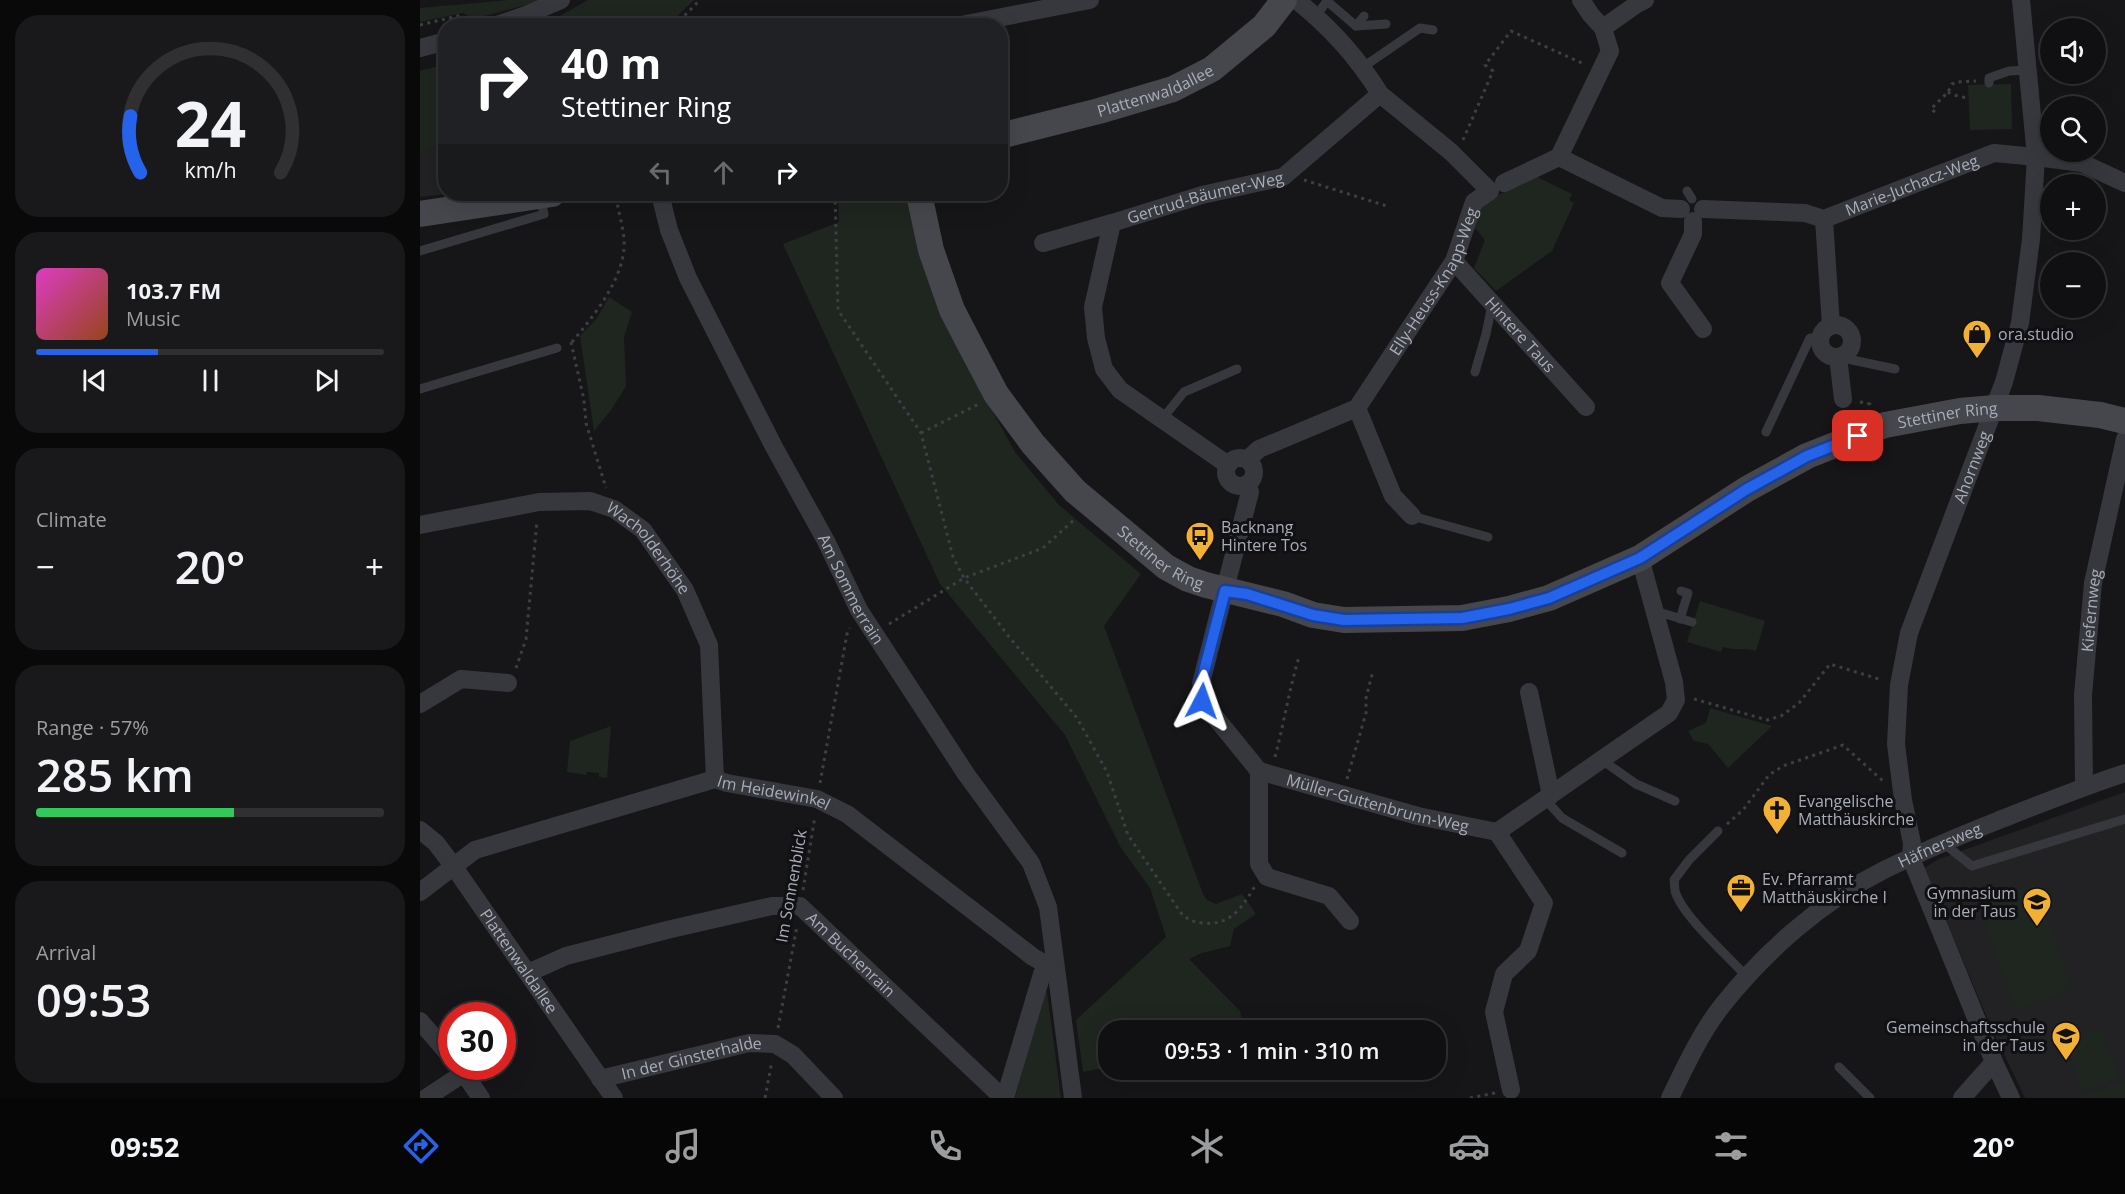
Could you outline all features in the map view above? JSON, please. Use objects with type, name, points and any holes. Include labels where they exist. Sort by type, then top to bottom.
[{"type":"street","points":[[517,18],[561,0]]},
{"type":"street","points":[[997,18],[1090,0]]},
{"type":"street","name":"Plattenwaldallee","points":[[1008,134],[1173,89],[1212,69],[1264,26],[1284,0]]},
{"type":"street","points":[[1296,0],[1316,16],[1363,67],[1380,94]]},
{"type":"street","points":[[1504,183],[1563,165],[1610,51],[1603,28],[1581,0]]},
{"type":"street","points":[[1603,28],[1637,3],[1645,0]]},
{"type":"street","name":"Ahornweg","points":[[2011,1098],[1994,1062],[1911,858],[1912,843],[1903,800],[1896,744],[1899,685],[1909,633],[2004,382],[2020,323],[2031,240],[2036,157],[2022,0]]},
{"type":"street","points":[[420,48],[438,43]]},
{"type":"street","name":"Elly-Heuss-Knapp-Weg","points":[[1357,408],[1466,241],[1474,202],[1490,191],[1451,152],[1380,94]]},
{"type":"street","name":"Gertrud-Bäumer-Weg","points":[[1043,243],[1202,195],[1283,177],[1380,94]]},
{"type":"street","name":"Marie-Juchacz-Weg","points":[[1563,165],[1662,208],[1691,206],[1805,213],[1824,219],[1994,153],[2082,163],[2125,183]]},
{"type":"street","points":[[420,214],[502,201]]},
{"type":"street","name":"Am Sommerrain","points":[[662,201],[669,230],[688,279],[774,447],[826,541],[859,610],[966,774],[1030,862],[1048,907],[1073,1098]]},
{"type":"street","name":"Stettiner Ring","points":[[920,201],[931,250],[952,310],[996,394],[1033,444],[1075,491],[1166,567],[1188,579],[1225,591],[1247,594],[1313,615],[1344,620],[1462,618],[1549,598],[1640,558],[1747,489],[1807,456],[1885,425],[1960,411],[1994,408],[2059,410],[2100,415],[2125,421]]},
{"type":"street","points":[[1691,206],[1693,234],[1670,283],[1702,329]]},
{"type":"street","name":"Marie-Juchacz-Weg","points":[[1824,219],[1826,332]]},
{"type":"street","name":"Gertrud-Bäumer-Weg","points":[[1112,224],[1093,307],[1096,338],[1104,369],[1120,390],[1228,465]]},
{"type":"street","name":"Hintere Taus","points":[[1454,261],[1586,407]]},
{"type":"street","points":[[1841,327],[1846,329],[1851,338],[1850,348],[1838,357],[1828,355],[1821,347],[1826,332],[1841,327]]},
{"type":"street","points":[[1838,357],[1844,399]]},
{"type":"street","points":[[1248,459],[1259,449],[1338,422],[1357,408],[1393,496],[1412,516]]},
{"type":"street","name":"Kiefernweg","points":[[2084,786],[2083,695],[2093,583],[2122,465],[2125,440]]},
{"type":"street","points":[[1239,458],[1248,459],[1254,466],[1254,475],[1246,485],[1237,486],[1229,481],[1226,473],[1228,465],[1230,461],[1239,458]]},
{"type":"street","points":[[1246,485],[1250,492],[1201,683],[1202,701],[1265,772],[1258,864],[1266,878],[1329,896],[1350,921]]},
{"type":"street","name":"Wacholderhöhe","points":[[420,525],[538,502],[590,501],[643,530],[685,590],[709,645],[715,779]]},
{"type":"street","points":[[1511,1090],[1494,1012],[1504,974],[1528,951],[1537,936],[1544,903],[1497,832],[1526,817],[1548,798],[1602,760],[1621,752],[1671,717],[1676,700],[1674,682],[1640,558]]},
{"type":"street","points":[[420,704],[461,679],[508,682]]},
{"type":"street","points":[[1529,692],[1548,798]]},
{"type":"street","name":"Müller-Guttenbrunn-Weg","points":[[1265,772],[1342,795],[1497,832]]},
{"type":"street","name":"Häfnersweg","points":[[1670,1098],[1720,1008],[1747,977],[1797,937],[1840,896],[1883,871],[1943,843],[2084,786],[2125,772]]},
{"type":"street","name":"Im Heidewinkel","points":[[420,892],[475,850],[715,779],[817,799],[847,814],[1033,957],[1056,970]]},
{"type":"street","name":"Plattenwaldallee","points":[[420,830],[436,843],[454,867],[614,1098]]},
{"type":"street","name":"Am Buchenrain","points":[[528,973],[566,956],[667,930],[772,906],[800,906],[1004,1098]]},
{"type":"street","points":[[1004,1098],[1042,974],[1056,970]]},
{"type":"street","points":[[420,1021],[438,1042]]},
{"type":"street","name":"In der Ginsterhalde","points":[[600,1079],[749,1043],[775,1044],[793,1055],[834,1098]]},
{"type":"street","points":[[1962,1098],[1994,1062]]},
{"type":"street","points":[[426,1098],[448,1080]]},
{"type":"street","points":[[468,1080],[481,1098]]},
{"type":"lane","points":[[1316,16],[1327,1],[1356,26],[1386,24]]},
{"type":"lane","points":[[1356,26],[1364,16]]},
{"type":"lane","points":[[1363,67],[1420,28],[1433,30]]},
{"type":"lane","points":[[1989,80],[2009,71],[2028,70]]},
{"type":"lane","points":[[420,251],[544,214],[545,201]]},
{"type":"lane","points":[[1475,372],[1492,304]]},
{"type":"lane","points":[[1767,432],[1810,338],[1826,332]]},
{"type":"lane","points":[[420,389],[556,348]]},
{"type":"lane","points":[[1838,357],[1895,369]]},
{"type":"lane","points":[[1163,418],[1184,392],[1237,369]]},
{"type":"lane","points":[[1412,516],[1488,537]]},
{"type":"lane","points":[[1680,619],[1688,593],[1681,591]]},
{"type":"lane","points":[[1655,611],[1692,622]]},
{"type":"lane","points":[[1602,760],[1636,784],[1675,801]]},
{"type":"lane","points":[[1548,798],[1562,818],[1622,853]]},
{"type":"lane","points":[[1943,843],[1972,866],[2125,819]]},
{"type":"lane","points":[[1718,831],[1689,860],[1674,880],[1675,893],[1686,910],[1747,977]]},
{"type":"lane","points":[[1839,1067],[1870,1098]]},
{"type":"path","points":[[682,18],[700,0]]},
{"type":"path","points":[[449,18],[462,15],[464,18]]},
{"type":"path","points":[[420,25],[438,21]]},
{"type":"path","points":[[1451,152],[1462,142],[1493,71],[1485,65],[1511,31],[1600,71]]},
{"type":"path","points":[[1935,112],[1931,109],[1957,81],[1989,80]]},
{"type":"path","points":[[1948,92],[1958,94],[1961,98],[1969,98]]},
{"type":"path","points":[[1290,171],[1306,181],[1390,207]]},
{"type":"path","points":[[835,201],[838,310],[921,433],[953,557],[964,578],[1010,638],[1077,718],[1107,772],[1128,835],[1188,920],[1211,924],[1225,921],[1246,902],[1256,883],[1266,878]]},
{"type":"path","points":[[556,348],[571,342],[596,314],[620,266],[624,241],[617,202]]},
{"type":"path","points":[[571,342],[584,400],[586,423],[610,511]]},
{"type":"path","points":[[921,433],[996,394]]},
{"type":"path","points":[[508,682],[516,668],[526,639],[537,517]]},
{"type":"path","points":[[875,633],[964,578],[1043,548],[1075,518]]},
{"type":"path","name":"Im Sonnenblick","points":[[765,1098],[847,634],[859,610]]},
{"type":"path","points":[[1265,772],[1288,706],[1289,690],[1299,657]]},
{"type":"path","points":[[1671,717],[1695,698],[1767,720],[1781,716],[1799,703],[1830,664],[1899,685]]},
{"type":"path","points":[[1342,795],[1366,713],[1366,698],[1373,670]]},
{"type":"path","points":[[1718,831],[1743,810],[1769,775],[1783,766],[1843,745],[1903,800]]},
{"type":"path","points":[[1470,1098],[1511,1090]]},
{"type":"shaded area","points":[[509,0],[546,0],[477,18],[468,18],[463,13],[420,22],[420,8]]},
{"type":"shaded area","points":[[588,0],[694,0],[675,18],[556,18]]},
{"type":"shaded area","points":[[438,66],[438,146],[420,155],[420,71]]},
{"type":"shaded area","points":[[2011,84],[2012,129],[1970,130],[1968,85]]},
{"type":"shaded area","points":[[438,146],[438,195],[420,197],[420,155]]},
{"type":"shaded area","points":[[1533,175],[1572,194],[1569,200],[1574,203],[1552,251],[1496,291],[1474,268],[1485,240],[1475,228],[1482,205]]},
{"type":"shaded area","points":[[838,201],[908,201],[928,280],[951,336],[1015,452],[1059,505],[1141,574],[1104,626],[1203,894],[1207,900],[1216,904],[1242,894],[1256,914],[1234,929],[1230,946],[1189,959],[1240,1011],[1242,1020],[1098,1020],[1098,1069],[1083,1072],[1076,1020],[1166,937],[1150,888],[1121,848],[1065,735],[940,584],[783,244],[839,222]]},
{"type":"shaded area","points":[[609,297],[632,312],[624,337],[626,386],[594,431],[580,336],[597,318]]},
{"type":"shaded area","points":[[1700,601],[1765,621],[1756,651],[1723,647],[1721,652],[1687,642]]},
{"type":"shaded area","points":[[1710,708],[1772,726],[1728,768],[1708,744],[1694,741],[1688,731],[1706,723]]},
{"type":"shaded area","points":[[611,726],[607,778],[599,777],[599,773],[587,772],[587,775],[567,772],[570,741]]},
{"type":"shaded area","name":"Gymnasium in der Taus","points":[[2125,792],[2125,1098],[2025,1098],[1991,1027],[1924,868],[1939,859]]},
{"type":"shaded area","points":[[2035,884],[2073,989],[2016,1010],[1978,904]]},
{"type":"shaded area","points":[[1047,992],[1061,1098],[1015,1098],[1044,993]]},
{"type":"shaded area","points":[[2101,1029],[2119,1078],[2082,1091],[2065,1042]]},
{"type":"shaded area","points":[[2125,1081],[2125,1098],[2085,1098],[2084,1095]]},
{"type":"place","name":"ora.studio","points":[[1977,360]]},
{"type":"place","name":"Backnang Hintere Tos","points":[[1200,562]]},
{"type":"place","name":"Evangelische Matthäuskirche","points":[[1777,836]]},
{"type":"place","name":"Ev. Pfarramt Matthäuskirche I","points":[[1741,914]]},
{"type":"place","name":"Gymnasium in der Taus","points":[[2037,928]]},
{"type":"place","name":"Gemeinschaftsschule in der Taus","points":[[2066,1062]]},
{"type":"route","points":[[1202,701],[1201,683],[1225,591],[1247,594],[1313,615],[1344,620],[1462,618],[1509,609],[1549,598],[1640,558],[1747,489],[1807,456],[1858,436]]}]
